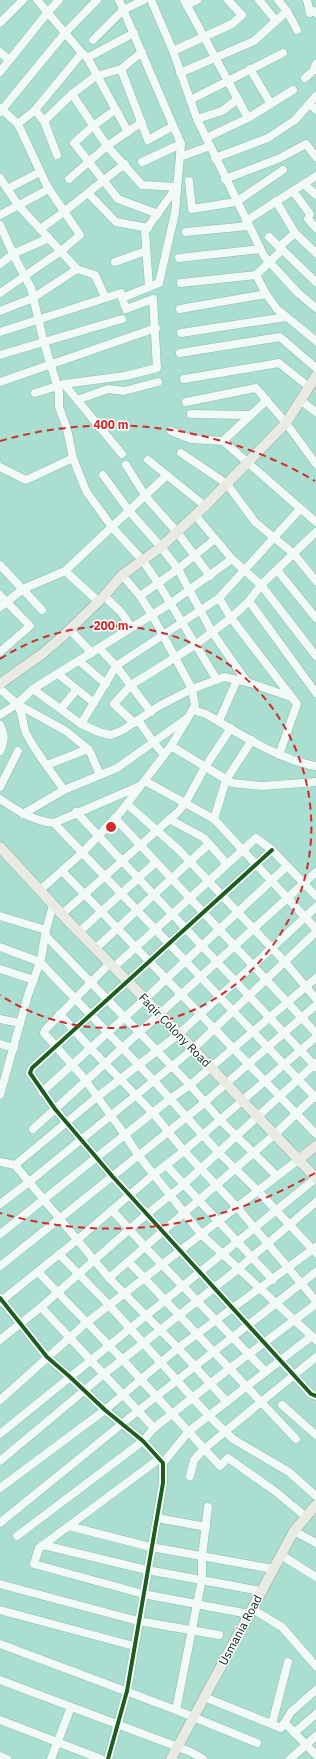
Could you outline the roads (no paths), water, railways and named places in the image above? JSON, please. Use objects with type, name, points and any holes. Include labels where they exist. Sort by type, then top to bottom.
[{"type":"main road","points":[[0,684],[42,654],[70,630],[122,575],[161,547],[205,506],[286,422],[314,381]]},
{"type":"main road","name":"Faqir Colony Road","points":[[0,847],[95,949],[160,1014],[316,1178]]},
{"type":"main road","points":[[298,1160],[316,1146]]},
{"type":"main road","name":"Usmania Road","points":[[171,1759],[294,1531],[312,1513]]},
{"type":"street","points":[[0,23],[23,0]]},
{"type":"street","points":[[37,0],[85,56],[128,132]]},
{"type":"street","points":[[0,72],[59,0]]},
{"type":"street","points":[[0,293],[61,251],[80,235],[49,189],[18,124],[1,110],[65,33],[97,0]]},
{"type":"street","points":[[119,0],[181,144],[174,213],[159,283],[122,298]]},
{"type":"street","points":[[93,40],[123,10],[144,0]]},
{"type":"street","points":[[151,0],[173,51],[197,119],[260,249],[269,262],[316,308]]},
{"type":"street","points":[[197,0],[186,2],[248,118]]},
{"type":"street","points":[[173,51],[232,24],[242,15],[228,0]]},
{"type":"street","points":[[259,0],[276,22]]},
{"type":"street","points":[[278,0],[297,30]]},
{"type":"street","points":[[307,0],[310,13],[316,13]]},
{"type":"street","points":[[180,73],[254,41],[287,12]]},
{"type":"street","points":[[18,124],[34,110],[85,56],[134,33]]},
{"type":"street","points":[[0,52],[9,60]]},
{"type":"street","points":[[44,121],[72,94],[96,76],[121,70],[142,52]]},
{"type":"street","points":[[190,100],[283,53]]},
{"type":"street","points":[[305,78],[313,71],[316,64]]},
{"type":"street","points":[[250,69],[271,104]]},
{"type":"street","points":[[121,70],[148,140],[173,126]]},
{"type":"street","points":[[206,138],[248,118],[293,90]]},
{"type":"street","points":[[72,94],[107,146],[125,164],[142,185],[177,188]]},
{"type":"street","points":[[215,158],[268,138],[313,107],[316,96]]},
{"type":"street","points":[[197,119],[222,111],[238,99]]},
{"type":"street","points":[[34,110],[44,121],[57,155]]},
{"type":"street","points":[[115,110],[93,126],[74,143],[118,199],[158,214]]},
{"type":"street","points":[[69,179],[107,146],[142,122]]},
{"type":"street","points":[[142,162],[181,144]]},
{"type":"street","points":[[225,179],[280,158],[306,144],[316,157]]},
{"type":"street","points":[[180,157],[210,146]]},
{"type":"street","points":[[40,229],[64,213],[103,180],[125,164]]},
{"type":"street","points":[[189,181],[192,209],[236,202],[283,170]]},
{"type":"street","points":[[7,189],[40,172]]},
{"type":"street","points":[[186,232],[247,224],[276,202],[316,176]]},
{"type":"street","points":[[0,178],[18,205],[77,268],[96,275],[105,297]]},
{"type":"street","points":[[304,184],[316,195]]},
{"type":"street","points":[[150,287],[145,232],[177,188]]},
{"type":"street","points":[[0,215],[49,189]]},
{"type":"street","points":[[293,191],[310,214],[308,219],[316,228]]},
{"type":"street","points":[[88,193],[116,222],[148,228]]},
{"type":"street","points":[[276,202],[295,233],[316,253]]},
{"type":"street","points":[[0,225],[3,238],[31,288],[44,343],[60,385],[77,400],[122,454]]},
{"type":"street","points":[[181,283],[256,275],[295,233]]},
{"type":"street","points":[[0,264],[13,254],[49,238]]},
{"type":"street","points":[[269,238],[316,282]]},
{"type":"street","points":[[179,258],[260,249]]},
{"type":"street","points":[[115,262],[146,251]]},
{"type":"street","points":[[0,312],[33,298],[77,268]]},
{"type":"street","points":[[256,275],[266,294],[286,317],[316,340]]},
{"type":"street","points":[[0,332],[121,293],[126,309],[153,299],[156,328],[157,368],[125,376],[60,385],[35,393]]},
{"type":"street","points":[[180,309],[266,294]]},
{"type":"street","points":[[181,333],[286,317]]},
{"type":"street","points":[[0,355],[122,319]]},
{"type":"street","points":[[0,382],[156,328]]},
{"type":"street","points":[[180,352],[280,337],[316,368]]},
{"type":"street","points":[[184,379],[279,363],[314,381]]},
{"type":"street","points":[[77,400],[108,389],[124,391],[158,382]]},
{"type":"street","points":[[60,385],[59,407],[67,429],[73,458],[86,491],[112,526],[143,561],[217,680]]},
{"type":"street","points":[[186,402],[256,388],[286,422],[316,464]]},
{"type":"street","points":[[223,441],[267,400]]},
{"type":"street","points":[[300,400],[316,412]]},
{"type":"street","points":[[191,414],[250,415]]},
{"type":"street","points":[[171,431],[191,439],[223,441],[316,522]]},
{"type":"street","points":[[181,453],[227,484],[255,522],[294,554],[316,581]]},
{"type":"street","points":[[0,467],[26,480],[73,458]]},
{"type":"street","points":[[148,460],[205,506]]},
{"type":"street","points":[[126,465],[146,497],[177,532],[210,576]]},
{"type":"street","points":[[103,475],[130,512],[178,569],[212,632],[247,682]]},
{"type":"street","points":[[0,607],[23,589],[65,571],[112,526],[146,497],[167,475]]},
{"type":"street","points":[[81,724],[116,666],[219,598],[300,509]]},
{"type":"street","points":[[195,515],[232,559],[262,585],[316,656]]},
{"type":"street","points":[[164,755],[136,722],[114,704],[131,685],[195,645],[231,618],[249,601],[277,570],[314,538]]},
{"type":"street","points":[[140,596],[178,569],[214,539]]},
{"type":"street","points":[[0,715],[17,704],[33,689],[152,615],[210,576],[232,559]]},
{"type":"street","points":[[0,565],[42,610]]},
{"type":"street","points":[[277,570],[316,618]]},
{"type":"street","points":[[65,571],[121,612],[131,627]]},
{"type":"street","points":[[40,890],[82,853],[127,804],[171,746],[195,706],[192,689],[161,635],[152,615],[140,596],[122,575]]},
{"type":"street","points":[[0,595],[30,626],[0,652]]},
{"type":"street","points":[[219,598],[231,618],[297,704],[279,755]]},
{"type":"street","points":[[249,601],[316,693]]},
{"type":"street","points":[[70,630],[92,653]]},
{"type":"street","points":[[99,648],[116,666],[151,712]]},
{"type":"street","points":[[79,661],[106,684]]},
{"type":"street","points":[[58,674],[94,703]]},
{"type":"street","points":[[33,689],[81,724],[99,732],[111,734],[123,730],[192,689],[224,677],[247,682],[291,697]]},
{"type":"street","points":[[219,721],[237,680]]},
{"type":"street","points":[[0,689],[21,709],[23,724],[27,734],[64,790]]},
{"type":"street","points":[[61,709],[76,689]]},
{"type":"street","points":[[17,704],[66,730],[88,748],[100,775]]},
{"type":"street","points":[[23,814],[64,790],[117,768],[154,743],[192,713],[206,714],[279,755],[299,764],[316,766]]},
{"type":"street","points":[[0,725],[4,734],[4,739],[0,751]]},
{"type":"street","points":[[62,914],[156,831],[171,820],[185,802],[205,767],[231,728]]},
{"type":"street","points":[[214,819],[226,780],[252,740]]},
{"type":"street","points":[[171,746],[232,783],[262,786],[316,782]]},
{"type":"street","points":[[47,765],[88,748]]},
{"type":"street","points":[[0,787],[18,751]]},
{"type":"street","points":[[0,799],[23,814],[46,822],[54,823],[143,783],[185,802],[214,819],[305,917],[316,931],[193,1049],[112,1116],[0,1204]]},
{"type":"street","points":[[127,804],[208,880],[221,896],[285,962],[316,999]]},
{"type":"street","points":[[0,1340],[41,1307],[93,1259],[183,1185],[279,1096],[315,1065],[76,812]]},
{"type":"street","points":[[115,818],[316,1033]]},
{"type":"street","points":[[171,820],[204,838],[226,863]]},
{"type":"street","points":[[54,823],[252,1032],[316,1097],[198,1200],[185,1214],[110,1278]]},
{"type":"street","points":[[316,896],[272,850],[257,838],[226,863],[136,948],[112,965],[91,983],[44,1032],[97,1096],[138,1156],[202,1235],[314,1338],[280,1361],[188,1431],[161,1461],[39,1548],[34,1564],[143,1594],[250,1612],[282,1627],[316,1666]]},
{"type":"street","points":[[95,949],[209,844]]},
{"type":"street","points":[[272,850],[73,1030],[30,1071],[42,1092],[55,1109],[113,1177],[200,1271],[293,1376],[311,1394],[316,1396]]},
{"type":"street","points":[[79,932],[156,862]]},
{"type":"street","points":[[42,1092],[145,999],[287,866]]},
{"type":"street","points":[[62,871],[316,1134]]},
{"type":"street","points":[[33,1129],[316,872]]},
{"type":"street","points":[[0,1095],[20,1023],[40,962],[45,932],[53,904]]},
{"type":"street","points":[[15,1165],[67,1123],[97,1096],[179,1034],[316,907]]},
{"type":"street","points":[[0,916],[45,932],[124,1018],[190,1085],[220,1120],[277,1176]]},
{"type":"street","points":[[0,947],[40,962],[138,1064],[218,1152],[315,1250],[178,1348],[105,1410],[0,1488]]},
{"type":"street","points":[[0,970],[34,980]]},
{"type":"street","points":[[1,1231],[44,1200],[96,1157],[190,1085],[316,978]]},
{"type":"street","points":[[0,1266],[204,1103],[316,1005]]},
{"type":"street","points":[[60,1014],[73,1030],[153,1113],[184,1152],[237,1208],[316,1301]]},
{"type":"street","points":[[0,1018],[20,1023]]},
{"type":"street","points":[[108,1759],[126,1691],[157,1518],[163,1483],[161,1461],[143,1441],[105,1410],[47,1357],[1,1301],[77,1240],[153,1174],[184,1152],[316,1037]]},
{"type":"street","points":[[0,1044],[14,1048]]},
{"type":"street","points":[[0,1400],[86,1323],[298,1160]]},
{"type":"street","points":[[0,1162],[15,1165],[93,1259],[227,1402]]},
{"type":"street","points":[[166,1165],[183,1185],[220,1221],[273,1280]]},
{"type":"street","points":[[0,1434],[69,1376],[316,1178]]},
{"type":"street","points":[[0,1461],[104,1374],[215,1288],[316,1202]]},
{"type":"street","points":[[112,1210],[197,1302],[217,1320],[266,1372]]},
{"type":"street","points":[[59,1254],[109,1306],[209,1416],[233,1439],[289,1472],[316,1496]]},
{"type":"street","points":[[129,1262],[296,1439]]},
{"type":"street","points":[[38,1272],[123,1360],[139,1380],[220,1466],[228,1458],[276,1492],[312,1513]]},
{"type":"street","points":[[0,1523],[139,1410],[316,1272]]},
{"type":"street","points":[[17,1536],[143,1441],[154,1428],[210,1383],[316,1304]]},
{"type":"street","points":[[41,1307],[139,1410],[154,1428]]},
{"type":"street","points":[[190,1476],[194,1460],[204,1449],[316,1357]]},
{"type":"street","points":[[282,1405],[316,1435]]},
{"type":"street","points":[[176,1710],[202,1579],[202,1556],[208,1507]]},
{"type":"street","points":[[157,1518],[206,1527]]},
{"type":"street","points":[[69,1526],[151,1547],[273,1569]]},
{"type":"street","points":[[294,1531],[316,1543]]},
{"type":"street","points":[[43,1545],[147,1570],[262,1591]]},
{"type":"street","points":[[281,1555],[316,1576]]},
{"type":"street","points":[[0,1584],[138,1621],[219,1635]]},
{"type":"street","points":[[0,1610],[134,1646]]},
{"type":"street","points":[[0,1644],[193,1716],[257,1743]]},
{"type":"street","points":[[272,1724],[288,1662]]},
{"type":"street","points":[[0,1680],[191,1752],[203,1759]]},
{"type":"street","points":[[204,1697],[281,1728],[291,1712],[316,1690]]},
{"type":"street","points":[[51,1759],[71,1707]]},
{"type":"street","points":[[294,1733],[316,1714]]},
{"type":"street","points":[[0,1720],[101,1759]]},
{"type":"street","points":[[284,1723],[316,1755]]},
{"type":"street","points":[[290,1759],[316,1736]]}]
